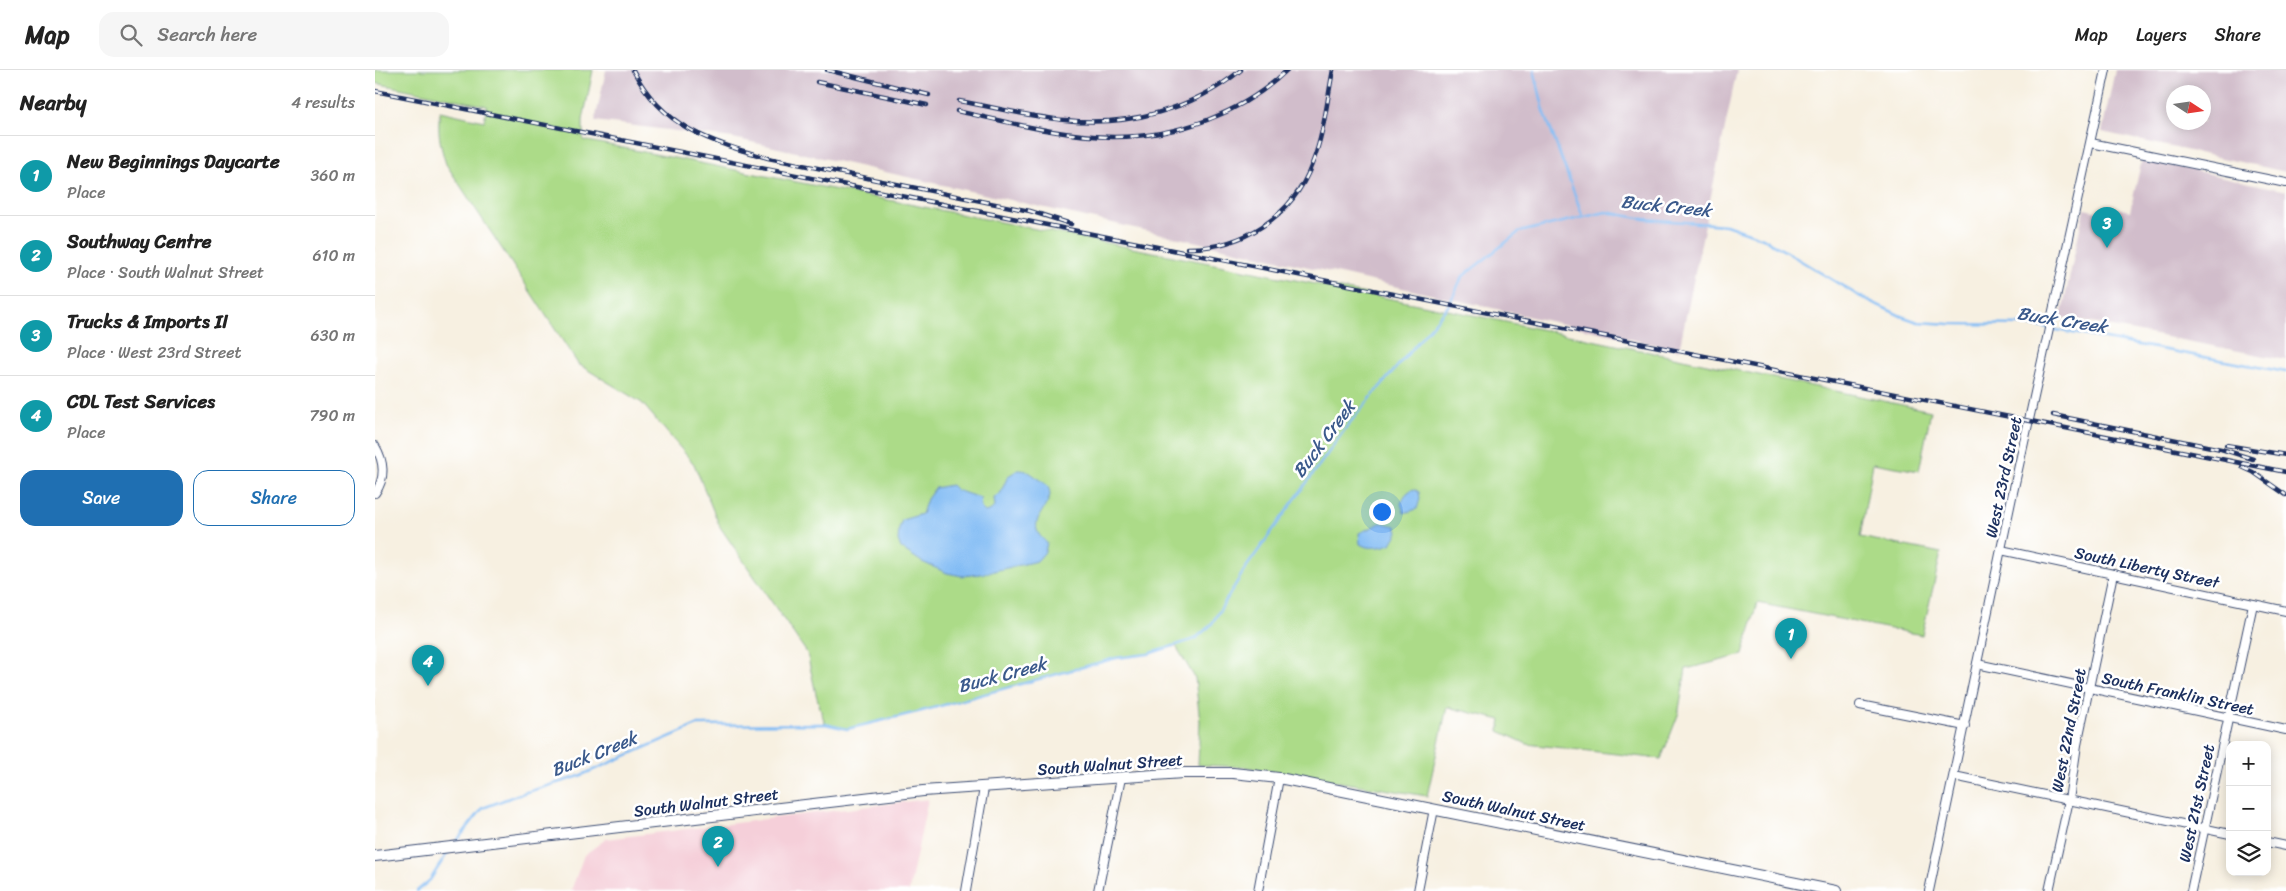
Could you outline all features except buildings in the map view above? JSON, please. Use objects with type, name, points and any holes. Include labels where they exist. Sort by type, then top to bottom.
[{"type":"main road","name":"South Walnut Street","points":[[376,857],[923,791],[1210,772],[1279,778],[1434,809],[1800,888],[1836,891]]},
{"type":"street","name":"West 23rd Street","points":[[1929,891],[2053,305],[2107,70]]},
{"type":"street","points":[[2091,143],[2286,183]]},
{"type":"street","points":[[375,446],[380,455],[383,470],[375,493]]},
{"type":"street","name":"South Liberty Street","points":[[2001,550],[2286,611]]},
{"type":"street","name":"West 22nd Street","points":[[2049,891],[2069,800],[2077,744],[2113,574]]},
{"type":"street","name":"West 21st Street","points":[[2191,891],[2253,604]]},
{"type":"street","name":"South Franklin Street","points":[[1977,664],[2286,730]]},
{"type":"street","points":[[1860,705],[1965,726]]},
{"type":"street","points":[[1954,776],[2226,833]]},
{"type":"street","points":[[1098,891],[1121,778]]},
{"type":"street","points":[[1258,891],[1279,778]]},
{"type":"street","points":[[966,891],[984,788]]},
{"type":"street","points":[[1418,891],[1434,809]]},
{"type":"street","points":[[2271,843],[2286,846]]},
{"type":"shaded area","points":[[606,70],[1737,70],[1679,350],[733,138],[595,121]]},
{"type":"shaded area","points":[[2115,70],[2286,70],[2286,172],[2102,132]]},
{"type":"shaded area","points":[[2142,159],[2286,191],[2286,360],[2061,317],[2084,209],[2109,214],[2112,207],[2130,211]]},
{"type":"shaded area","points":[[928,799],[909,891],[571,891],[584,855],[606,839]]},
{"type":"green space","points":[[375,70],[593,70],[583,120],[583,140],[1463,313],[1931,411],[1919,471],[1873,463],[1860,537],[1941,553],[1922,635],[1757,603],[1743,655],[1686,669],[1678,715],[1661,759],[1527,744],[1499,731],[1501,720],[1447,707],[1427,796],[1245,767],[1198,765],[1200,721],[1195,678],[1176,646],[1148,654],[1116,658],[929,709],[847,729],[825,724],[807,653],[720,527],[694,464],[642,403],[578,364],[446,164],[440,138],[440,111],[484,121],[487,106],[375,83]]},
{"type":"water","points":[[1018,470],[1031,474],[1045,484],[1049,490],[1047,503],[1037,523],[1038,532],[1047,543],[1045,552],[1037,561],[981,574],[962,576],[947,573],[922,562],[901,548],[898,540],[902,520],[922,514],[927,499],[935,488],[951,485],[956,490],[980,498],[981,508],[985,512],[995,506],[994,498],[1000,494],[1008,476]]},
{"type":"water","points":[[1414,489],[1419,492],[1420,499],[1417,509],[1404,513],[1402,501],[1407,493]]},
{"type":"water","points":[[1381,523],[1396,526],[1398,532],[1391,544],[1371,547],[1360,544],[1359,533]]},
{"type":"waterway","points":[[1534,70],[1544,111],[1583,217]]},
{"type":"waterway","name":"Buck Creek","points":[[455,843],[483,808],[517,795],[577,777],[697,725],[825,724],[847,729],[922,711],[1116,658],[1148,654],[1195,639],[1211,625],[1245,569],[1348,425],[1449,305],[1462,277],[1519,232],[1606,212],[1644,219],[1726,225],[1763,238],[1859,296],[1918,322],[2029,325],[2286,372]]},
{"type":"waterway","name":"Buck Creek","points":[[417,891],[430,880],[450,849]]},
{"type":"railway","points":[[633,70],[645,90],[658,106],[673,119],[707,138],[726,145],[768,158],[1030,211],[1071,224]]},
{"type":"railway","points":[[827,70],[929,95]]},
{"type":"railway","points":[[959,101],[1052,119],[1088,122],[1112,121],[1158,113],[1180,105],[1202,96],[1241,70]]},
{"type":"railway","points":[[957,111],[1035,128],[1075,134],[1114,137],[1138,136],[1185,127],[1229,111],[1269,86],[1287,70]]},
{"type":"railway","points":[[1187,248],[1227,243],[1246,236],[1279,214],[1292,199],[1303,183],[1316,153],[1333,70]]},
{"type":"railway","points":[[817,82],[927,105]]},
{"type":"railway","points":[[375,91],[2286,472]]},
{"type":"railway","points":[[2053,415],[2221,449],[2253,459]]},
{"type":"railway","points":[[2226,445],[2286,455]]},
{"type":"railway","points":[[2242,467],[2253,472],[2286,495]]},
{"type":"place","name":"Trucks & Imports II","points":[[2107,248]]},
{"type":"place","name":"New Beginnings Daycarte","points":[[1791,659]]},
{"type":"place","name":"CDL Test Services","points":[[428,686]]},
{"type":"place","name":"Southway Centre","points":[[718,867]]}]
